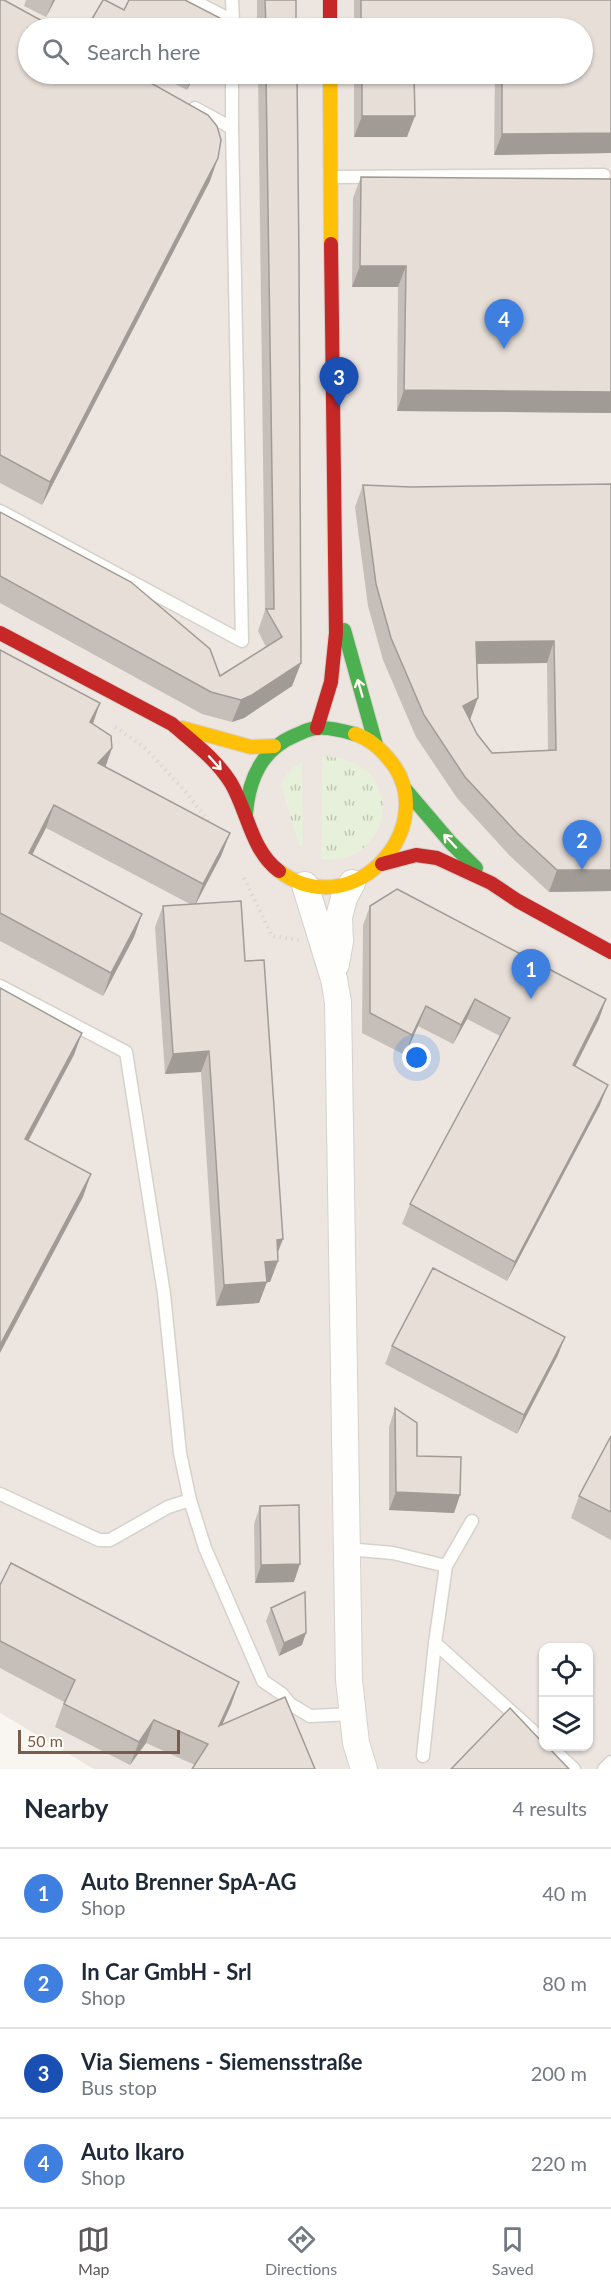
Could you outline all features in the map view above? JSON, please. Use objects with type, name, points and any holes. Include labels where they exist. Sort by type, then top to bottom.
[{"type":"main road","points":[[330,0],[330,18]]},
{"type":"main road","points":[[317,728],[327,704],[332,683],[337,603],[334,536],[330,84]]},
{"type":"main road","points":[[337,603],[376,745]]},
{"type":"main road","points":[[0,633],[172,724],[251,747],[274,746]]},
{"type":"main road","points":[[172,724],[216,764],[232,784],[246,813],[258,850],[275,870],[305,885],[329,888],[352,883],[366,877],[382,864],[401,835],[406,808],[405,789]]},
{"type":"main road","points":[[246,813],[247,793],[253,773],[264,756],[285,738],[317,728],[358,734],[384,752],[399,774],[405,789],[451,843],[491,883]]},
{"type":"main road","points":[[382,864],[400,858],[426,855],[437,858],[491,883],[518,901],[611,952]]},
{"type":"street","points":[[334,979],[340,941],[339,917],[344,898],[352,883]]},
{"type":"street","points":[[305,885],[324,942],[338,1002],[349,1680],[356,1743],[364,1769]]},
{"type":"lane","points":[[192,0],[222,18]]},
{"type":"lane","points":[[232,0],[233,18]]},
{"type":"lane","points":[[0,512],[242,641],[232,84]]},
{"type":"lane","points":[[181,101],[232,128]]},
{"type":"lane","points":[[331,177],[604,175]]},
{"type":"lane","points":[[0,986],[126,1052],[164,1294],[180,1452],[190,1500],[205,1548],[263,1681],[282,1694],[290,1704],[310,1716],[353,1714]]},
{"type":"lane","points":[[0,1494],[99,1540],[117,1538],[168,1507],[190,1500]]},
{"type":"lane","points":[[423,1756],[446,1566],[472,1521]]},
{"type":"lane","points":[[346,1549],[393,1553],[446,1566]]},
{"type":"lane","points":[[435,1643],[539,1738]]},
{"type":"lane","points":[[554,1751],[574,1769]]},
{"type":"lane","points":[[604,1769],[611,1762]]},
{"type":"path","points":[[111,724],[143,746],[184,790],[217,832]]},
{"type":"path","points":[[241,872],[253,892],[272,936],[324,942]]},
{"type":"shaded area","points":[[0,0],[611,0],[611,1769],[94,1769],[0,1713]]},
{"type":"green space","points":[[322,756],[349,761],[367,771],[376,782],[383,804],[380,825],[375,835],[360,851],[340,859],[321,859]]},
{"type":"green space","points":[[302,762],[303,848],[299,845],[281,785],[289,772]]},
{"type":"building","points":[[0,0],[4,0],[37,18],[18,18],[18,84],[153,84],[208,115],[217,126],[221,140],[218,158],[50,482],[0,455]]},
{"type":"building","points":[[103,0],[124,10],[129,0],[185,0],[220,18],[93,18]]},
{"type":"building","points":[[265,0],[296,0],[296,18],[266,18]]},
{"type":"building","points":[[361,0],[611,0],[611,133],[502,134],[502,84],[593,84],[593,18],[361,18]]},
{"type":"building","points":[[266,84],[297,84],[301,663],[241,700],[211,692],[0,576],[0,512],[131,582],[210,649],[220,676],[282,637],[266,609],[274,609]]},
{"type":"building","points":[[362,84],[414,84],[415,116],[362,116]]},
{"type":"building","points":[[361,177],[611,179],[611,392],[404,390],[406,266],[360,266]]},
{"type":"building","points":[[611,484],[611,870],[557,870],[518,834],[465,777],[424,715],[391,638],[376,584],[363,485],[411,487]],"holes":[[[554,641],[556,750],[492,753],[477,734],[463,706],[478,698],[476,642]]]},
{"type":"building","points":[[0,650],[100,703],[90,722],[111,736],[112,748],[98,763],[230,833],[203,884],[54,805],[29,853],[142,914],[111,973],[0,913]]},
{"type":"building","points":[[397,889],[606,999],[573,1065],[608,1085],[515,1262],[410,1204],[510,1018],[475,999],[461,1025],[426,1006],[412,1035],[370,1013],[370,906]]},
{"type":"building","points":[[241,901],[245,961],[264,960],[283,1239],[277,1240],[278,1261],[265,1262],[267,1282],[224,1285],[209,1051],[173,1054],[163,906]]},
{"type":"building","points":[[0,988],[82,1033],[25,1139],[91,1174],[0,1345]]},
{"type":"building","points":[[433,1268],[565,1337],[524,1415],[392,1346]]},
{"type":"building","points":[[395,1408],[417,1423],[417,1456],[461,1457],[460,1495],[396,1492]]},
{"type":"building","points":[[611,1436],[611,1512],[579,1496]]},
{"type":"building","points":[[299,1505],[300,1564],[261,1565],[260,1506]]},
{"type":"building","points":[[11,1563],[239,1682],[219,1726],[285,1697],[315,1769],[192,1769],[208,1744],[154,1720],[139,1742],[64,1704],[75,1680],[0,1641],[0,1585]]},
{"type":"building","points":[[305,1592],[306,1633],[284,1643],[271,1608]]},
{"type":"building","points":[[510,1708],[539,1739],[539,1751],[552,1751],[569,1769],[451,1769]]},
{"type":"traffic: fast","points":[[344,630],[376,745]]},
{"type":"traffic: fast","points":[[246,813],[254,777],[259,766],[274,748],[304,731],[315,728],[355,734]]},
{"type":"traffic: fast","points":[[405,789],[451,843],[476,868]]},
{"type":"traffic: slow","points":[[330,84],[331,244]]},
{"type":"traffic: slow","points":[[182,728],[251,747],[274,746]]},
{"type":"traffic: slow","points":[[279,871],[308,885],[336,886],[362,877],[383,860],[399,837],[406,811],[403,784],[388,758],[369,741],[355,734]]},
{"type":"traffic: jam","points":[[330,0],[330,18]]},
{"type":"traffic: jam","points":[[317,728],[331,682],[336,633],[331,244]]},
{"type":"traffic: jam","points":[[0,633],[172,724],[188,737],[225,774],[237,794],[256,842],[279,871]]},
{"type":"traffic: jam","points":[[382,864],[416,855],[437,858],[491,883],[518,901],[611,952]]},
{"type":"place","name":"Auto Ikaro","points":[[504,349]]},
{"type":"place","name":"Via Siemens - Siemensstraße","points":[[339,407]]},
{"type":"place","name":"In Car GmbH - Srl","points":[[582,870]]},
{"type":"place","name":"Auto Brenner SpA-AG","points":[[531,999]]}]
